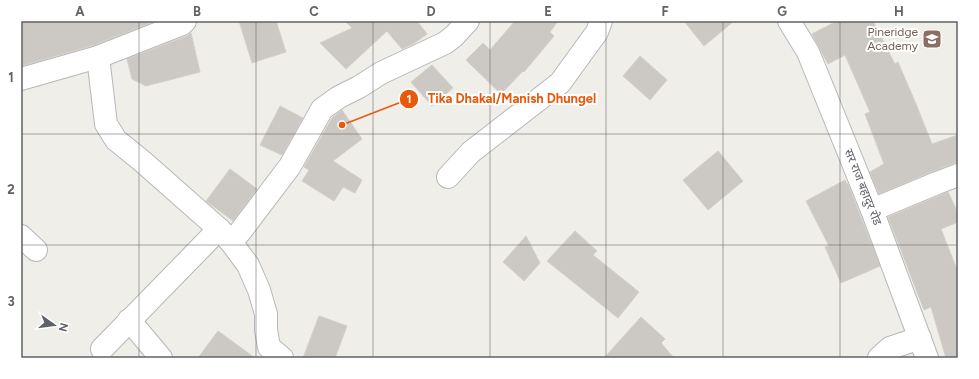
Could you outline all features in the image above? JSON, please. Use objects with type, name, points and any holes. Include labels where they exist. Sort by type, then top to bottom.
[{"type":"street","points":[[21,79],[98,57],[182,24],[185,21]]},
{"type":"street","points":[[102,349],[129,320],[225,236],[240,232],[290,166],[322,109],[339,96],[359,87],[381,73],[445,43],[468,21]]},
{"type":"street","points":[[448,177],[470,152],[560,83],[597,32],[601,21]]},
{"type":"street","name":"सर राज बहादुर रोड","points":[[789,21],[808,52],[872,210],[924,348]]},
{"type":"street","points":[[98,57],[106,124],[116,140],[142,161],[225,236],[248,265],[259,290],[266,314],[266,330],[269,347],[282,358]]},
{"type":"street","points":[[872,210],[958,175]]},
{"type":"street","points":[[129,320],[161,358]]},
{"type":"street","points":[[879,358],[890,348],[924,348]]},
{"type":"building","points":[[21,21],[155,21],[94,45],[21,66]]},
{"type":"building","points":[[239,21],[276,21],[286,52],[252,63]]},
{"type":"building","points":[[345,21],[417,21],[427,34],[413,44],[402,49],[387,31],[346,69],[320,43],[352,28]]},
{"type":"building","points":[[515,21],[558,21],[550,32],[554,36],[524,72],[523,71],[501,94],[466,60],[483,43],[490,50]]},
{"type":"building","points":[[684,21],[734,21],[704,46]]},
{"type":"building","points":[[837,21],[873,21],[895,64],[898,62],[932,144],[958,135],[958,163],[954,163],[933,171],[879,194],[870,172],[884,164],[865,114],[870,112],[845,55],[828,64],[812,34]]},
{"type":"building","points":[[191,33],[200,72],[146,86],[132,79],[127,59],[187,36]]},
{"type":"building","points":[[640,56],[667,80],[650,100],[623,76]]},
{"type":"building","points":[[432,65],[453,88],[432,106],[411,82]]},
{"type":"building","points":[[280,106],[303,118],[282,155],[260,145]]},
{"type":"building","points":[[342,110],[362,139],[333,161],[362,180],[355,193],[343,187],[334,201],[302,181],[309,170],[304,167],[332,118]]},
{"type":"building","points":[[718,151],[743,181],[708,210],[683,180]]},
{"type":"building","points":[[230,169],[257,189],[233,221],[206,201]]},
{"type":"building","points":[[845,180],[848,184],[880,266],[841,283],[825,247],[829,246],[806,201]]},
{"type":"building","points":[[948,192],[958,213],[958,222],[941,229],[958,272],[958,358],[946,358],[931,307],[924,310],[888,217]]},
{"type":"building","points":[[575,231],[597,251],[593,255],[639,292],[618,318],[547,261]]},
{"type":"building","points":[[526,236],[540,263],[524,281],[503,262]]},
{"type":"building","points":[[319,316],[347,326],[335,358],[303,358]]},
{"type":"building","points":[[641,317],[665,339],[661,343],[674,358],[604,358]]},
{"type":"building","points":[[218,331],[255,358],[198,358]]},
{"type":"place","name":"Pineridge Academy","points":[[932,39]]},
{"type":"place","name":"Tika Dhakal/Manish Dhungel","points":[[342,125]]}]
